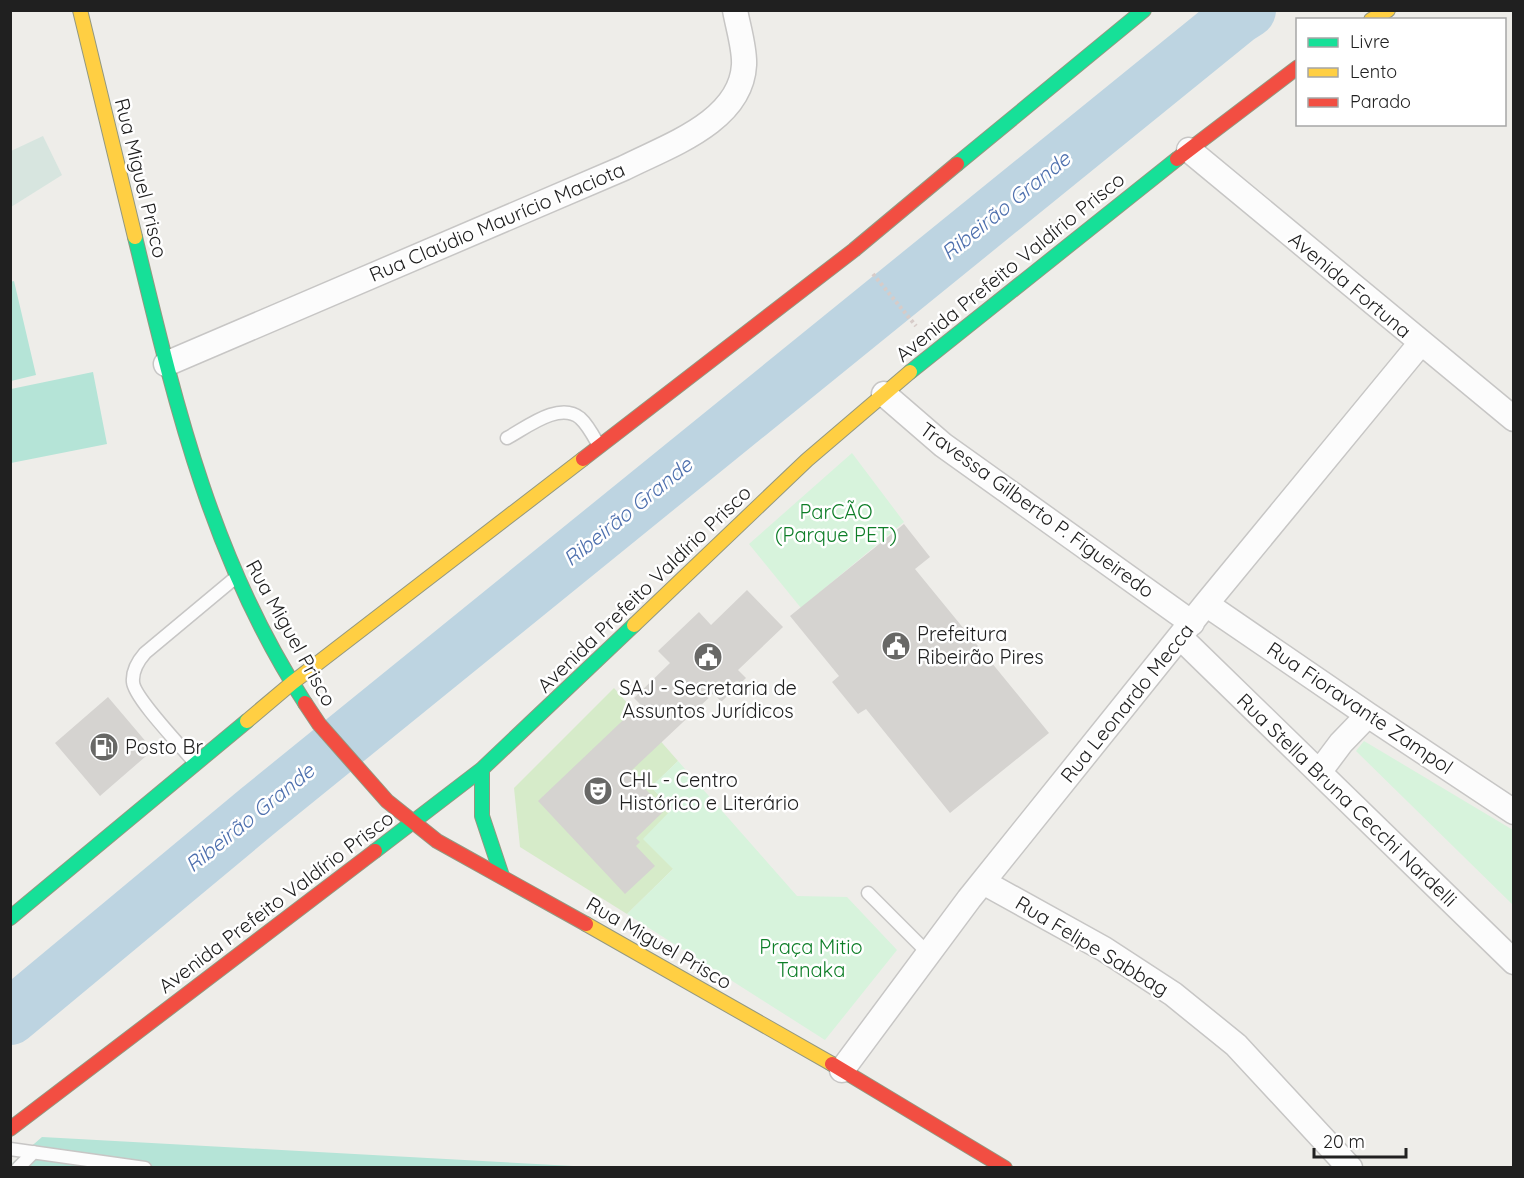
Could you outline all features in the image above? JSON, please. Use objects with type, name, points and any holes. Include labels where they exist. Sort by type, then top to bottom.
[{"type":"main road","name":"Rua Miguel Prisco","points":[[80,10],[166,364],[194,463],[220,539],[236,577],[292,683],[319,724],[368,781],[412,822],[437,841],[842,1070],[1005,1167]]},
{"type":"main road","points":[[10,918],[292,683],[854,250],[1144,10]]},
{"type":"main road","points":[[1374,18],[1388,10]]},
{"type":"main road","name":"Avenida Prefeito Valdírio Prisco","points":[[10,1129],[482,769],[807,460],[936,349],[1296,69]]},
{"type":"main road","points":[[482,769],[482,816],[502,876]]},
{"type":"street","name":"Rua Claúdio Maurício Maciota","points":[[166,364],[624,168],[714,120],[730,105],[739,86],[744,65],[735,10]]},
{"type":"street","name":"Avenida Fortuna","points":[[1189,150],[1420,344],[1514,419]]},
{"type":"street","name":"Rua Leonardo Mecca","points":[[842,1070],[983,882],[1420,344]]},
{"type":"street","name":"Travessa Gilberto P. Figueiredo","points":[[884,394],[944,445],[1193,621]]},
{"type":"street","name":"Rua Fioravante Zampol","points":[[1193,621],[1368,716],[1514,812]]},
{"type":"street","name":"Rua Stella Bruna Cecchi Nardelli","points":[[1193,621],[1320,771],[1514,962]]},
{"type":"street","points":[[1320,771],[1341,743],[1368,716]]},
{"type":"street","name":"Rua Felipe Sabbag","points":[[983,882],[1104,949],[1173,994],[1236,1045],[1350,1167]]},
{"type":"lane","points":[[507,438],[554,414],[571,413],[581,419],[600,447]]},
{"type":"lane","points":[[196,764],[139,696],[132,683],[135,666],[145,652],[236,577]]},
{"type":"lane","points":[[868,893],[928,953]]},
{"type":"lane","points":[[10,1149],[129,1167],[145,1167]]},
{"type":"lane","points":[[18,1167],[34,1152]]},
{"type":"path","points":[[869,269],[914,324]]},
{"type":"green space","points":[[14,281],[36,375],[11,381],[10,282]]},
{"type":"green space","points":[[93,372],[107,444],[11,463],[11,389]]},
{"type":"green space","name":"ParCÃO (Parque PET)","points":[[852,453],[904,522],[801,608],[749,544]]},
{"type":"green space","points":[[614,688],[678,761],[651,787],[672,809],[673,869],[627,914],[520,847],[514,788]]},
{"type":"green space","points":[[1364,741],[1513,830],[1513,905],[1356,751]]},
{"type":"green space","name":"Praça Mitio Tanaka","points":[[678,761],[797,896],[847,897],[897,950],[825,1040],[627,914],[673,869],[643,839],[672,809],[651,787]]},
{"type":"green space","points":[[42,1137],[592,1167],[11,1168],[11,1164]]},
{"type":"shaded area","points":[[43,136],[62,175],[11,207],[11,151]]},
{"type":"building","name":"Prefeitura Ribeirão Pires","points":[[904,524],[930,557],[915,569],[1049,733],[950,813],[866,709],[858,714],[832,682],[839,676],[790,616]]},
{"type":"building","points":[[747,590],[783,627],[738,670],[746,678],[721,702],[714,693],[632,770],[641,779],[638,781],[665,810],[636,838],[640,842],[636,846],[655,866],[625,894],[538,801],[640,704],[634,698],[670,663],[658,651],[699,612],[711,625]]},
{"type":"building","name":"Posto Br","points":[[108,697],[153,750],[100,796],[55,743]]},
{"type":"waterway","name":"Ribeirão Grande","points":[[10,1017],[259,810],[1248,10]]},
{"type":"traffic: fast","points":[[957,164],[1144,10]]},
{"type":"traffic: fast","points":[[910,372],[1177,159]]},
{"type":"traffic: fast","points":[[135,237],[182,419],[220,536],[244,593],[272,648],[305,703]]},
{"type":"traffic: fast","points":[[375,851],[482,769],[634,625]]},
{"type":"traffic: fast","points":[[10,918],[247,721]]},
{"type":"traffic: fast","points":[[482,769],[482,816],[502,876]]},
{"type":"traffic: slow","points":[[80,10],[135,237]]},
{"type":"traffic: slow","points":[[1374,18],[1388,10]]},
{"type":"traffic: slow","points":[[634,625],[807,460],[910,372]]},
{"type":"traffic: slow","points":[[247,721],[292,683],[583,459]]},
{"type":"traffic: slow","points":[[586,924],[832,1064]]},
{"type":"traffic: jam","points":[[1177,159],[1296,69]]},
{"type":"traffic: jam","points":[[583,459],[854,250],[957,164]]},
{"type":"traffic: jam","points":[[305,703],[319,724],[387,801],[437,841],[586,924]]},
{"type":"traffic: jam","points":[[10,1129],[375,851]]},
{"type":"traffic: jam","points":[[832,1064],[1005,1168]]},
{"type":"place","name":"Prefeitura Ribeirão Pires","points":[[896,646]]},
{"type":"place","name":"SAJ - Secretaria de Assuntos Jurídicos","points":[[708,657]]},
{"type":"place","name":"Posto Br","points":[[104,747]]},
{"type":"place","name":"CHL - Centro Histórico e Literário","points":[[598,791]]}]
